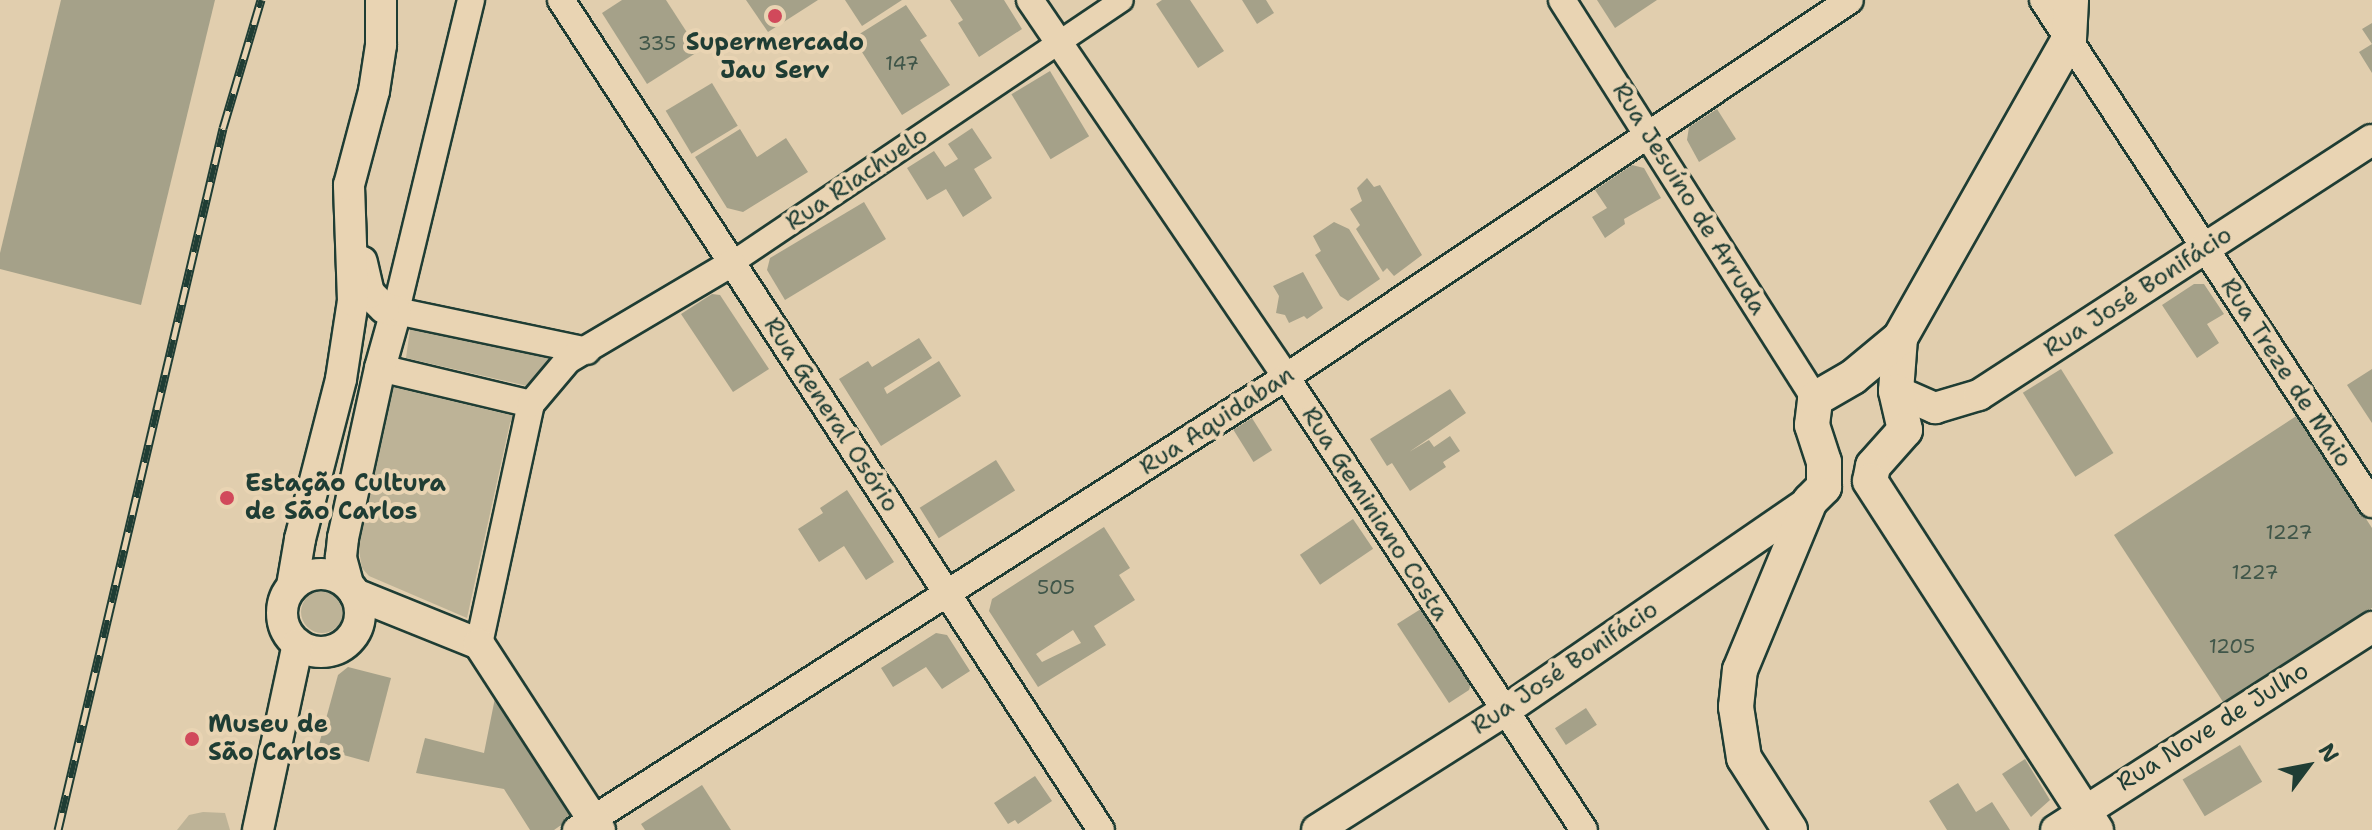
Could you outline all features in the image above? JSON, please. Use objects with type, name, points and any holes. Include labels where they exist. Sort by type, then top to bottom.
[{"type":"main road","points":[[349,217],[369,293],[384,308],[396,311],[380,368],[343,538],[341,557],[360,620],[347,642],[322,652],[298,644],[289,634],[282,609],[292,586],[300,539],[341,379],[349,332],[353,301],[349,217],[349,185],[374,91],[381,45],[381,0]]},
{"type":"main road","points":[[1790,830],[1744,758],[1736,707],[1740,670],[1810,501],[1824,487],[1824,462],[1812,425],[1815,399],[1853,377],[1900,338],[2069,39],[2071,0]]},
{"type":"main road","name":"Rua José Bonifácio","points":[[1896,391],[1935,408],[1979,395],[2372,140]]},
{"type":"main road","points":[[1900,338],[1896,391],[1905,430],[1873,466],[1870,481],[2090,820]]},
{"type":"main road","points":[[1853,377],[1869,373],[1880,376],[1896,391]]},
{"type":"main road","name":"Rua José Bonifácio","points":[[1317,830],[1503,712],[1810,501]]},
{"type":"main road","points":[[292,586],[313,574],[338,577],[352,589],[479,644],[589,826]]},
{"type":"main road","name":"Rua Nove de Julho","points":[[2056,830],[2090,820],[2372,627]]},
{"type":"main road","points":[[258,830],[298,644]]},
{"type":"street","points":[[471,0],[396,311],[587,351]]},
{"type":"street","name":"Rua General Osório","points":[[561,0],[1101,830]]},
{"type":"street","name":"Rua Geminiano Costa","points":[[1030,0],[1286,377],[1503,712],[1584,830]]},
{"type":"street","name":"Rua Riachuelo","points":[[531,404],[568,360],[732,263],[1122,0]]},
{"type":"street","name":"Rua Jesuíno de Arruda","points":[[1562,0],[1815,399]]},
{"type":"street","name":"Rua Aquidaban","points":[[589,826],[1286,377],[1850,0]]},
{"type":"street","name":"Rua Treze de Maio","points":[[2043,0],[2372,504]]},
{"type":"street","points":[[380,368],[531,404],[479,644]]},
{"type":"shaded area","points":[[411,322],[564,353],[552,358],[527,386],[406,358]]},
{"type":"shaded area","points":[[388,386],[514,416],[467,618],[369,576],[362,568],[356,533]]},
{"type":"shaded area","points":[[322,591],[337,597],[343,612],[337,627],[322,633],[307,627],[301,612],[307,597]]},
{"type":"shaded area","points":[[225,813],[230,830],[177,830],[189,815]]},
{"type":"building","points":[[61,0],[215,0],[141,305],[0,269],[0,253]]},
{"type":"building","points":[[622,0],[666,0],[699,51],[647,84],[602,13]]},
{"type":"building","name":"Supermercado Jau Serv","points":[[746,0],[818,0],[768,32]]},
{"type":"building","name":"Supermercado Jau Serv","points":[[845,0],[902,0],[862,26]]},
{"type":"building","points":[[950,0],[1004,0],[1022,29],[979,57],[958,23],[963,20]]},
{"type":"building","points":[[1162,0],[1190,0],[1224,51],[1198,68],[1156,4]]},
{"type":"building","points":[[1242,0],[1266,0],[1274,13],[1257,24]]},
{"type":"building","points":[[1597,0],[1657,0],[1615,28]]},
{"type":"building","points":[[906,5],[927,36],[920,40],[950,85],[902,115],[853,38]]},
{"type":"building","points":[[2372,23],[2372,44],[2362,29]]},
{"type":"building","points":[[2372,44],[2372,73],[2359,52]]},
{"type":"building","points":[[1050,71],[1089,136],[1051,159],[1011,94]]},
{"type":"building","points":[[712,83],[738,126],[691,154],[666,111]]},
{"type":"building","points":[[1717,109],[1736,139],[1699,162],[1687,140],[1689,127]]},
{"type":"building","points":[[972,128],[992,158],[974,169],[992,198],[963,217],[946,189],[927,200],[907,168],[934,151],[945,167],[958,159],[948,144]]},
{"type":"building","points":[[740,129],[757,157],[786,138],[808,172],[743,212],[727,208],[695,157]]},
{"type":"building","points":[[1632,165],[1644,168],[1661,198],[1624,219],[1625,224],[1605,238],[1592,217],[1607,208],[1595,190]]},
{"type":"building","points":[[1367,178],[1374,187],[1380,185],[1422,255],[1394,276],[1387,268],[1383,272],[1356,229],[1360,225],[1350,209],[1362,201],[1357,188]]},
{"type":"building","points":[[864,202],[886,239],[785,300],[767,270],[770,258]]},
{"type":"building","points":[[1334,222],[1349,229],[1380,279],[1348,301],[1340,296],[1315,255],[1321,251],[1313,236]]},
{"type":"building","points":[[1303,272],[1323,308],[1307,319],[1304,316],[1289,323],[1285,315],[1276,313],[1279,296],[1273,286]]},
{"type":"building","points":[[2194,284],[2204,284],[2224,314],[2207,324],[2219,343],[2197,358],[2162,305]]},
{"type":"building","points":[[712,294],[720,295],[769,369],[733,392],[681,314]]},
{"type":"building","points":[[919,338],[932,358],[884,388],[887,394],[939,361],[961,396],[881,446],[839,379],[868,361],[872,367]]},
{"type":"building","points":[[2061,369],[2113,453],[2075,477],[2023,393]]},
{"type":"building","points":[[2372,369],[2372,423],[2347,385]]},
{"type":"building","points":[[1450,389],[1466,413],[1409,452],[1429,440],[1434,447],[1450,436],[1460,451],[1443,462],[1446,467],[1410,491],[1392,463],[1387,466],[1370,439]]},
{"type":"building","points":[[2298,415],[2372,528],[2372,608],[2225,705],[2114,535]]},
{"type":"building","points":[[1252,418],[1272,450],[1253,462],[1233,430]]},
{"type":"building","points":[[996,460],[1015,491],[939,538],[920,508]]},
{"type":"building","points":[[847,490],[894,562],[866,580],[844,546],[819,562],[798,529],[823,513],[820,508]]},
{"type":"building","points":[[1353,519],[1373,549],[1320,585],[1300,555]]},
{"type":"building","points":[[1104,527],[1130,568],[1119,575],[1135,600],[1094,626],[1106,645],[1038,687],[989,611],[992,599]],"holes":[[[1073,630],[1081,643],[1042,662],[1036,654]]]},
{"type":"building","points":[[1424,607],[1472,680],[1469,690],[1449,703],[1397,624]]},
{"type":"building","points":[[936,633],[947,635],[970,671],[942,689],[926,667],[893,687],[881,668]]},
{"type":"building","points":[[348,667],[391,678],[369,762],[318,748],[338,675]]},
{"type":"building","points":[[495,698],[574,816],[554,830],[530,830],[504,789],[416,773],[425,738],[484,753]]},
{"type":"building","points":[[1586,708],[1597,725],[1566,745],[1555,728]]},
{"type":"building","points":[[2240,745],[2262,782],[2205,816],[2183,780]]},
{"type":"building","points":[[2025,759],[2050,800],[2031,817],[2002,774]]},
{"type":"building","points":[[1035,776],[1052,801],[1018,824],[1015,820],[1008,824],[994,803]]},
{"type":"building","points":[[1958,783],[1976,812],[1992,802],[2010,830],[1947,830],[1929,801]]},
{"type":"building","points":[[702,785],[731,830],[645,830],[641,824]]},
{"type":"railway","points":[[58,830],[223,128],[261,0]]},
{"type":"place","name":"Supermercado Jau Serv","points":[[775,16]]},
{"type":"place","name":"Estação Cultura de São Carlos","points":[[227,498]]},
{"type":"place","name":"Museu de São Carlos","points":[[192,739]]}]
